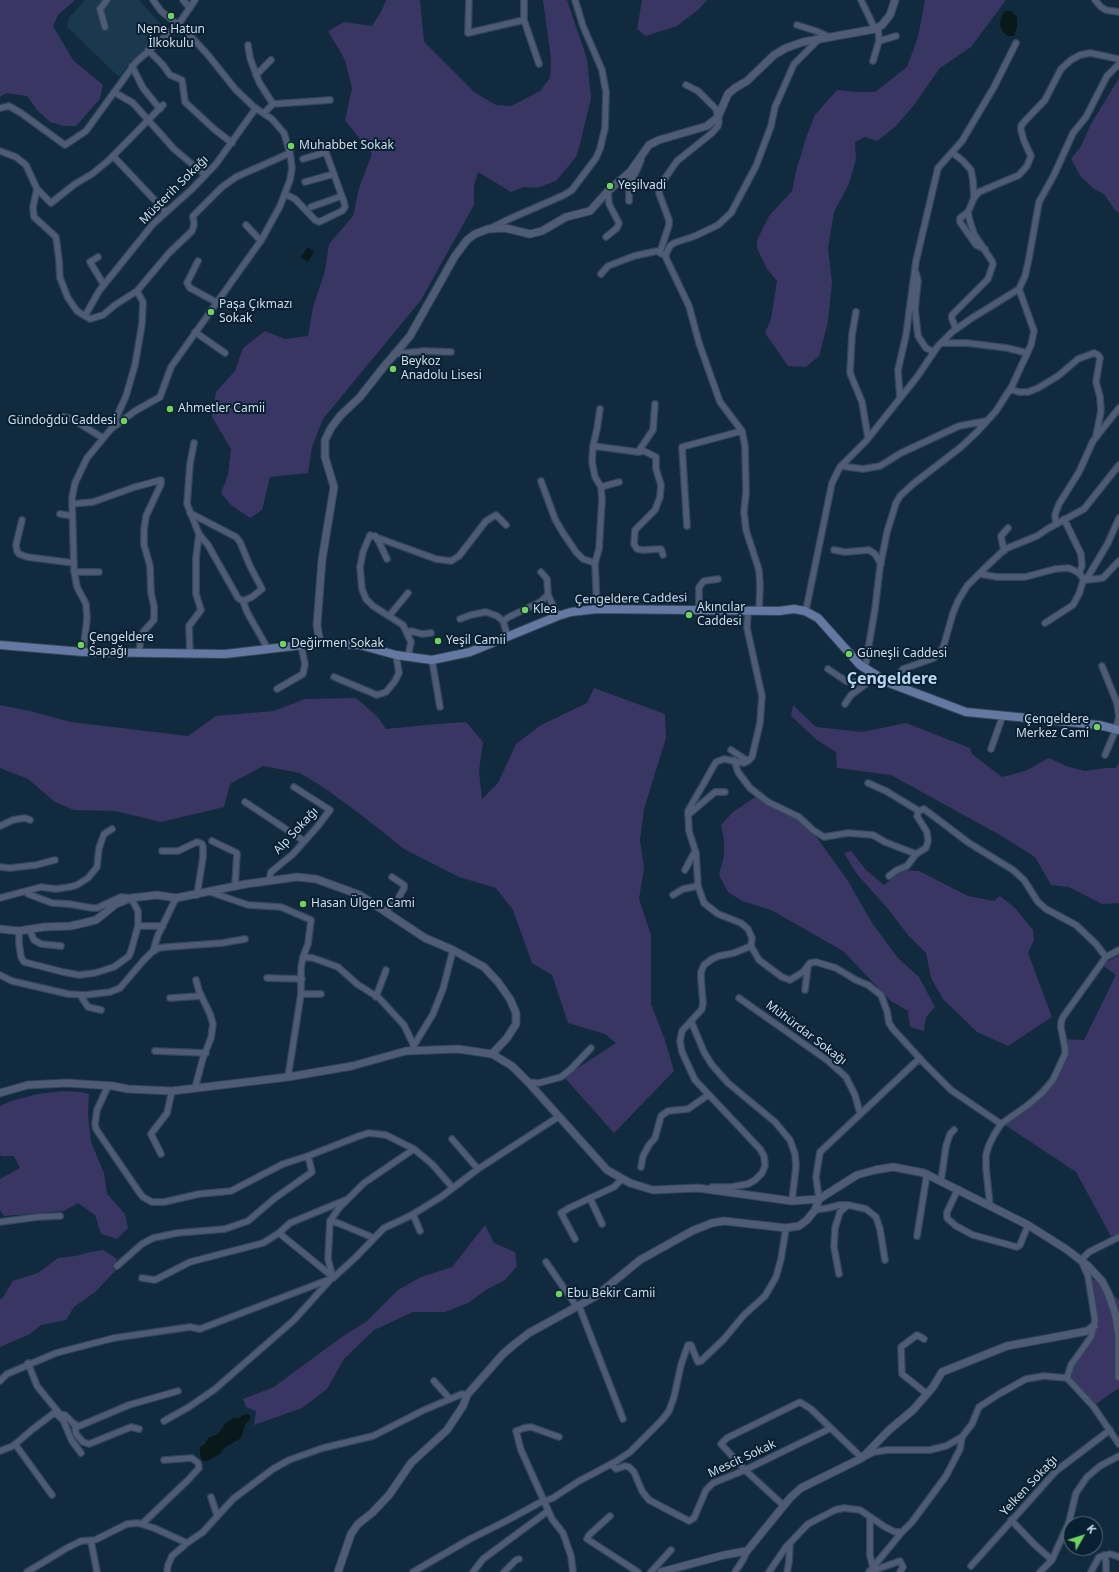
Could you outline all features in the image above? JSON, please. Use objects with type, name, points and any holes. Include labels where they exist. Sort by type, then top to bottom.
[{"type":"main road","name":"Çengeldere Caddesi","points":[[0,645],[83,652],[225,654],[320,643],[360,645],[396,655],[432,660],[470,652],[571,612],[597,610],[779,611],[794,609],[805,611]]},
{"type":"main road","points":[[805,611],[818,618],[860,665],[892,684],[966,712],[1099,725],[1118,729]]},
{"type":"street","points":[[105,27],[100,8],[107,0]]},
{"type":"street","points":[[111,429],[135,411],[160,397],[170,367],[261,241],[280,206],[290,180],[292,168],[290,153],[284,133],[272,119],[256,108],[236,90],[208,55],[186,31],[161,11],[153,0]]},
{"type":"street","points":[[183,0],[190,8]]},
{"type":"street","points":[[0,108],[9,106],[27,117],[65,145],[86,131],[132,66],[148,50],[178,25],[195,0]]},
{"type":"street","points":[[469,0],[468,33],[524,20]]},
{"type":"street","points":[[524,0],[524,20],[539,64]]},
{"type":"street","points":[[320,643],[317,625],[322,560],[334,488],[325,457],[325,440],[330,428],[360,397],[410,336],[455,256],[467,240],[475,234],[490,229],[572,190],[592,163],[600,149],[605,128],[606,92],[602,70],[583,26],[575,0]]},
{"type":"street","points":[[861,0],[877,28],[879,42],[873,61]]},
{"type":"street","points":[[490,229],[505,228],[530,234],[542,231],[566,218],[590,211],[608,191],[630,172],[649,145],[659,140],[707,126],[718,117],[728,94],[734,88],[747,81],[774,55],[786,48],[803,42],[877,28],[882,25],[890,15],[896,0]]},
{"type":"street","points":[[1095,0],[1106,10],[1119,12]]},
{"type":"street","points":[[797,25],[829,37]]},
{"type":"street","points":[[879,42],[896,36]]},
{"type":"street","points":[[666,258],[670,246],[674,243],[695,236],[718,225],[731,213],[756,166],[771,126],[775,107],[794,64],[819,39]]},
{"type":"street","points":[[900,398],[898,370],[906,335],[915,270],[938,168],[947,157],[953,153],[962,141],[990,94],[1016,43]]},
{"type":"street","points":[[248,45],[250,58],[256,75],[273,104]]},
{"type":"street","points":[[148,50],[163,65],[170,75],[182,80],[186,102],[214,129],[232,142]]},
{"type":"street","points":[[985,249],[976,245],[960,222],[960,218],[968,212],[974,198],[979,192],[1019,175],[1027,166],[1031,156],[1024,141],[1021,126],[1045,100],[1057,76],[1071,60],[1080,55],[1090,54],[1119,58]]},
{"type":"street","points":[[256,75],[271,60]]},
{"type":"street","points":[[805,611],[832,482],[841,466],[868,438],[917,377],[941,343],[956,329],[1019,289],[1025,276],[1039,202],[1054,175],[1073,133],[1086,117],[1108,76],[1119,64]]},
{"type":"street","points":[[0,151],[16,156],[26,165],[37,189],[51,203],[75,184],[92,174],[113,156],[161,107],[144,88],[132,66]]},
{"type":"street","points":[[660,252],[669,225],[669,220],[659,193],[661,184],[677,161],[712,133],[718,126],[716,109],[698,91],[686,85]]},
{"type":"street","points":[[114,92],[133,102],[174,149],[205,175]]},
{"type":"street","points":[[264,113],[273,104],[330,100]]},
{"type":"street","name":"Müsterih Sokağı","points":[[85,316],[104,285],[153,224],[216,164],[256,108]]},
{"type":"street","points":[[285,194],[295,199],[315,220],[319,222],[342,211],[345,207],[342,196],[323,144]]},
{"type":"street","points":[[303,159],[326,152]]},
{"type":"street","points":[[37,189],[33,207],[34,217],[42,226],[56,237],[60,260],[60,278],[68,298],[78,311],[90,319],[103,315],[137,291],[168,253],[192,231],[194,225],[192,216],[222,187],[236,177],[290,153]]},
{"type":"street","points":[[953,153],[971,170],[974,198]]},
{"type":"street","points":[[629,201],[628,190],[630,182],[637,170],[642,154]]},
{"type":"street","points":[[113,156],[166,212]]},
{"type":"street","points":[[305,182],[334,174]]},
{"type":"street","points":[[606,237],[618,228],[619,223],[609,204],[608,191]]},
{"type":"street","points":[[311,207],[342,196]]},
{"type":"street","points":[[956,329],[952,320],[952,315],[988,279],[992,264],[992,261],[985,249],[974,234],[968,212]]},
{"type":"street","points":[[246,225],[261,241]]},
{"type":"street","points":[[601,274],[608,266],[634,256],[657,251],[660,252],[666,258],[689,306],[699,343],[720,402],[742,431],[745,454],[746,492],[744,512],[746,530],[759,570],[759,611]]},
{"type":"street","points":[[98,257],[90,262],[104,285]]},
{"type":"street","points":[[198,261],[187,283],[190,288],[216,302]]},
{"type":"street","points":[[915,270],[918,281],[915,309],[918,336],[926,348],[934,352]]},
{"type":"street","points":[[845,704],[851,695],[866,684],[870,671],[872,631],[881,564],[887,532],[896,503],[900,496],[936,465],[961,447],[996,411],[1010,389],[1031,345],[1034,331],[1019,289]]},
{"type":"street","points":[[83,652],[87,619],[86,604],[77,587],[74,572],[72,498],[75,483],[87,458],[111,429],[126,396],[135,365],[142,324],[143,302],[137,291]]},
{"type":"street","points":[[856,312],[852,335],[850,373],[862,402],[868,438]]},
{"type":"street","points":[[195,332],[225,353]]},
{"type":"street","points":[[941,343],[966,343],[1007,348],[1027,353]]},
{"type":"street","points":[[394,354],[424,351],[451,352]]},
{"type":"street","points":[[1010,389],[1019,392],[1028,392],[1058,376],[1078,359],[1094,353],[1100,358],[1096,382],[1101,411],[1096,436],[1080,472],[1059,504],[1055,515],[1056,524]]},
{"type":"street","points":[[638,452],[653,430],[655,404]]},
{"type":"street","points":[[1096,436],[1119,408]]},
{"type":"street","points":[[597,610],[595,596],[595,563],[599,549],[602,500],[601,486],[595,477],[592,462],[593,446],[600,409]]},
{"type":"street","points":[[64,417],[72,419],[104,438]]},
{"type":"street","points":[[841,466],[863,469],[880,466],[901,453],[959,426],[987,421]]},
{"type":"street","points":[[687,526],[682,447],[742,431]]},
{"type":"street","points":[[194,443],[190,464],[186,504],[198,534],[208,546],[238,598],[243,601],[247,612],[268,649]]},
{"type":"street","points":[[593,446],[638,452],[644,450],[656,457],[656,468],[661,485],[660,497],[655,510],[635,530],[634,544],[637,549],[643,550],[661,548],[663,555]]},
{"type":"street","points":[[892,684],[898,675],[904,670],[934,658],[942,648],[953,613],[967,586],[1004,551],[1037,536],[1064,519],[1084,510],[1119,465]]},
{"type":"street","points":[[72,504],[93,502],[135,486],[161,480],[159,490],[146,516],[144,530],[144,545],[150,566],[154,620],[141,636],[138,653]]},
{"type":"street","points":[[541,481],[555,519],[563,533],[576,552],[583,559],[595,563]]},
{"type":"street","points":[[601,486],[619,482]]},
{"type":"street","points":[[190,513],[236,537],[240,542],[244,554],[262,589],[252,597],[243,601]]},
{"type":"street","points":[[60,514],[72,516]]},
{"type":"street","points":[[408,657],[411,642],[403,625],[373,606],[366,599],[362,589],[360,567],[363,552],[370,535],[436,559],[451,561],[459,556],[486,521],[496,515],[506,525]]},
{"type":"street","points":[[1045,623],[1073,605],[1085,579],[1108,544],[1119,518]]},
{"type":"street","points":[[1064,519],[1081,554],[1082,566],[1079,572]]},
{"type":"street","points":[[22,520],[16,545],[17,551],[20,554],[27,557],[74,563]]},
{"type":"street","points":[[1004,551],[1001,536],[1008,528]]},
{"type":"street","points":[[190,654],[189,626],[201,610],[196,594],[198,534]]},
{"type":"street","points":[[374,536],[379,542],[386,560]]},
{"type":"street","points":[[834,550],[845,552],[869,550],[875,554],[881,564]]},
{"type":"street","points":[[1085,579],[1103,578],[1119,561]]},
{"type":"street","points":[[980,574],[997,577],[1025,577],[1055,569],[1069,568],[1079,572],[1085,579]]},
{"type":"street","points":[[74,572],[99,572]]},
{"type":"street","points":[[541,572],[547,579],[548,595],[558,616]]},
{"type":"street","points":[[699,610],[699,587],[704,581],[718,579]]},
{"type":"street","points":[[389,616],[408,593]]},
{"type":"street","points":[[503,621],[540,602],[548,595]]},
{"type":"street","points":[[748,611],[747,628],[762,696],[760,724],[752,756],[744,763],[724,759],[716,762],[688,811],[689,831],[695,850],[698,886],[704,903],[718,914],[741,923],[748,929],[752,938],[751,946],[759,960],[782,977],[790,980],[803,972],[810,963],[816,962],[836,968],[856,980],[868,985],[881,995],[887,1011],[889,1023],[898,1035],[920,1058],[951,1090],[1001,1124]]},
{"type":"street","points":[[460,619],[486,612],[497,616],[503,621],[508,637]]},
{"type":"street","points":[[408,636],[411,631],[422,634],[432,633]]},
{"type":"street","points":[[277,689],[304,674],[306,664],[301,645]]},
{"type":"street","points":[[334,677],[377,695],[386,692],[395,681],[399,673],[396,655]]},
{"type":"street","points":[[432,660],[440,708]]},
{"type":"street","points":[[1102,666],[1117,703],[1119,717],[1118,729],[1105,755]]},
{"type":"street","points":[[828,669],[846,681],[852,682],[858,682],[870,671]]},
{"type":"street","points":[[991,749],[1003,715]]},
{"type":"street","points":[[731,750],[748,761]]},
{"type":"street","points":[[734,760],[738,772],[750,788],[768,802],[799,817],[824,837],[848,833],[873,835],[885,842],[916,854]]},
{"type":"street","points":[[868,783],[886,791],[919,811],[924,809],[969,843],[1013,870],[1024,880],[1038,902],[1046,909],[1076,925],[1096,944],[1106,957]]},
{"type":"street","name":"Alp Sokağı","points":[[269,881],[271,872],[293,854],[330,810],[294,787]]},
{"type":"street","points":[[688,815],[715,792],[725,792]]},
{"type":"street","points":[[245,802],[304,841]]},
{"type":"street","points":[[889,876],[908,866],[916,854],[926,848],[928,841],[927,832],[918,816],[919,811]]},
{"type":"street","points":[[0,826],[13,820],[25,818],[30,820]]},
{"type":"street","points":[[0,898],[41,887],[56,889],[77,885],[88,878],[97,867],[100,842],[104,834],[112,829]]},
{"type":"street","points":[[212,841],[237,853],[235,886]]},
{"type":"street","points":[[162,851],[178,851],[197,842],[202,844],[203,857],[197,894]]},
{"type":"street","points":[[685,870],[695,850]]},
{"type":"street","points":[[0,867],[23,866],[55,860]]},
{"type":"street","points":[[26,891],[28,894],[52,903],[97,908],[121,897],[131,898],[156,895],[176,898],[235,886],[297,877],[316,879],[360,896],[424,938],[453,950],[484,967],[510,999],[516,1013],[516,1024],[507,1038],[492,1054]]},
{"type":"street","points":[[385,911],[397,901],[404,888],[404,885],[392,877]]},
{"type":"street","points":[[673,895],[683,889],[698,886]]},
{"type":"street","points":[[210,892],[248,905],[281,907],[312,920],[308,944],[303,957],[301,994],[288,1077]]},
{"type":"street","points":[[19,931],[21,957],[24,962],[63,972],[86,975],[106,971],[129,956],[131,951],[138,926],[138,911],[131,898]]},
{"type":"street","points":[[0,929],[19,931],[44,927],[71,926],[96,920],[116,904],[131,898]]},
{"type":"street","points":[[0,980],[12,981],[68,994],[80,995],[110,992],[120,988],[153,951],[158,935],[176,898]]},
{"type":"street","points":[[138,926],[163,926]]},
{"type":"street","points":[[29,929],[34,940],[41,944],[61,946]]},
{"type":"street","points":[[153,951],[163,948],[245,939]]},
{"type":"street","points":[[0,1093],[28,1085],[67,1083],[128,1089],[172,1091],[288,1077],[352,1066],[413,1048],[458,1049],[492,1054],[512,1066],[607,1170],[630,1184],[653,1190],[731,1187],[748,1184],[762,1173],[765,1166],[764,1156],[760,1149],[695,1080],[682,1052],[680,1041],[682,1031],[702,1009],[701,979],[704,965],[719,956],[734,953],[751,946]]},
{"type":"street","points":[[413,1048],[433,1014],[443,989],[453,950]]},
{"type":"street","points":[[990,1206],[986,1168],[986,1155],[989,1145],[1001,1124],[1028,1105],[1042,1093],[1053,1080],[1065,1054],[1061,1022],[1106,957],[1119,950]]},
{"type":"street","points":[[303,957],[313,958],[338,967],[357,984],[376,997],[404,1025],[413,1048]]},
{"type":"street","points":[[805,990],[808,966]]},
{"type":"street","points":[[376,997],[386,970]]},
{"type":"street","points":[[0,975],[12,981]]},
{"type":"street","points":[[267,978],[302,979]]},
{"type":"street","points":[[195,1088],[203,1058],[211,1038],[213,1024],[196,980]]},
{"type":"street","points":[[301,994],[320,994]]},
{"type":"street","points":[[80,995],[88,1007],[101,1010]]},
{"type":"street","points":[[170,998],[201,996]]},
{"type":"street","name":"Mühürdar Sokağı","points":[[739,998],[827,1060],[846,1077],[855,1095],[860,1113]]},
{"type":"street","points":[[691,1021],[704,1052],[712,1065],[728,1083],[775,1122],[790,1140],[795,1154],[796,1166],[792,1201]]},
{"type":"street","points":[[528,1082],[539,1082],[561,1076],[571,1069],[591,1048]]},
{"type":"street","points":[[155,1051],[206,1053]]},
{"type":"street","points":[[338,1572],[351,1534],[358,1524],[372,1513],[389,1495],[411,1463],[447,1430],[463,1406],[467,1395],[508,1350],[529,1333],[596,1296],[640,1260],[702,1227],[724,1221],[786,1228],[799,1226],[815,1210],[819,1199],[816,1177],[820,1152],[920,1058]]},
{"type":"street","points":[[108,1086],[97,1110],[95,1124],[96,1129],[139,1192],[148,1200],[164,1202],[199,1194],[230,1190],[242,1186],[277,1166],[369,1133],[386,1135],[414,1149],[429,1160],[453,1188]]},
{"type":"street","points":[[160,1154],[151,1134],[167,1113],[172,1091]]},
{"type":"street","points":[[641,1167],[643,1156],[648,1145],[655,1138],[660,1116],[668,1111],[688,1109],[708,1094]]},
{"type":"street","points":[[164,1421],[189,1407],[215,1389],[294,1320],[333,1278],[384,1228],[413,1214],[441,1197],[478,1168],[558,1117]]},
{"type":"street","points":[[941,1181],[946,1146],[950,1134],[954,1130]]},
{"type":"street","points":[[452,1139],[478,1168]]},
{"type":"street","points":[[333,1278],[328,1259],[330,1221],[339,1208],[364,1183],[414,1149]]},
{"type":"street","points":[[117,1266],[142,1244],[153,1238],[176,1233],[225,1229],[248,1221],[275,1198],[312,1172],[308,1156]]},
{"type":"street","points":[[698,1188],[792,1201],[819,1199],[857,1175],[875,1170],[893,1167],[926,1174],[1028,1225],[1081,1260],[1096,1274],[1106,1287],[1116,1316],[1119,1336]]},
{"type":"street","points":[[917,1236],[926,1174]]},
{"type":"street","points":[[575,1239],[561,1213],[614,1187],[622,1179]]},
{"type":"street","points":[[958,1189],[947,1212],[947,1218],[956,1226],[973,1235],[1017,1247],[1020,1245],[1028,1225]]},
{"type":"street","points":[[590,1198],[602,1224]]},
{"type":"street","points":[[142,1278],[155,1280],[190,1262],[263,1243],[279,1233],[290,1223],[348,1199]]},
{"type":"street","points":[[815,1210],[848,1205],[866,1210],[876,1217],[886,1260]]},
{"type":"street","points":[[839,1274],[834,1247],[835,1228],[840,1212],[848,1205]]},
{"type":"street","points":[[413,1214],[420,1231]]},
{"type":"street","points":[[0,1222],[37,1217],[60,1216]]},
{"type":"street","points":[[330,1221],[374,1238]]},
{"type":"street","points":[[413,1572],[470,1539],[544,1501],[553,1498],[579,1481],[630,1452],[666,1416],[674,1397],[681,1365],[688,1345],[691,1346],[698,1362],[702,1361],[724,1339],[744,1315],[765,1296],[776,1277],[784,1244],[786,1228]]},
{"type":"street","points":[[279,1233],[333,1278]]},
{"type":"street","points":[[1081,1260],[1089,1252],[1119,1237]]},
{"type":"street","points":[[1068,1378],[1071,1365],[1091,1337],[1095,1320],[1092,1291],[1088,1276],[1081,1260]]},
{"type":"street","points":[[546,1262],[578,1306],[623,1419]]},
{"type":"street","points":[[0,1381],[8,1374],[28,1364],[56,1353],[114,1338],[190,1327],[200,1329],[333,1278]]},
{"type":"street","points":[[862,1458],[889,1430],[913,1410],[927,1394],[942,1372],[1007,1346],[1087,1331],[1094,1326]]},
{"type":"street","points":[[924,1339],[917,1335],[901,1347],[902,1374],[927,1394]]},
{"type":"street","points":[[1119,1341],[1119,1377]]},
{"type":"street","points":[[28,1364],[36,1386],[63,1420],[72,1441],[81,1453]]},
{"type":"street","points":[[735,1572],[747,1551],[790,1498],[801,1488],[874,1452],[887,1450],[930,1450],[946,1446],[962,1437],[972,1424],[979,1407],[1026,1379],[1044,1376],[1068,1378],[1093,1406],[1119,1444]]},
{"type":"street","points":[[434,1381],[450,1400]]},
{"type":"street","points":[[0,1451],[15,1444],[33,1429],[57,1413],[65,1415],[77,1427],[129,1405],[178,1391]]},
{"type":"street","points":[[167,1572],[172,1556],[202,1532],[217,1515],[246,1489],[273,1469],[289,1460],[322,1448],[373,1436],[415,1414],[462,1394],[467,1395]]},
{"type":"street","points":[[784,1505],[745,1470],[721,1444],[727,1438],[800,1402],[811,1409],[862,1458]]},
{"type":"street","points":[[74,1424],[76,1434],[83,1442],[89,1444],[131,1427],[139,1429]]},
{"type":"street","points":[[559,1437],[531,1427],[524,1428],[516,1432],[521,1450],[548,1511],[563,1533],[571,1556],[573,1572]]},
{"type":"street","name":"Mescit Sokak","points":[[611,1464],[616,1469],[625,1466],[629,1467],[634,1472],[642,1491],[649,1500],[688,1521],[694,1518],[702,1496],[709,1486],[831,1428]]},
{"type":"street","name":"Yelken Sokağı","points":[[971,1566],[1056,1471],[1110,1430]]},
{"type":"street","points":[[869,1572],[912,1522],[946,1476],[960,1449],[962,1437]]},
{"type":"street","points":[[15,1444],[52,1495]]},
{"type":"street","points":[[1040,1572],[1052,1560],[1069,1522],[1076,1493],[1087,1477],[1100,1466],[1119,1456]]},
{"type":"street","points":[[142,1524],[199,1468],[198,1463],[192,1458],[164,1460]]},
{"type":"street","points":[[211,1497],[217,1515]]},
{"type":"street","points":[[769,1572],[790,1542],[808,1524],[835,1510],[844,1508],[860,1510],[885,1527],[895,1532],[902,1532]]},
{"type":"street","points":[[473,1572],[483,1559],[548,1511]]},
{"type":"street","points":[[610,1516],[589,1535],[587,1539],[638,1572]]},
{"type":"street","points":[[870,1517],[870,1556],[873,1567]]},
{"type":"street","points":[[1011,1520],[1052,1560]]},
{"type":"street","points":[[27,1572],[81,1541],[95,1540],[127,1524],[138,1522],[187,1544]]},
{"type":"street","points":[[91,1541],[97,1572]]},
{"type":"street","points":[[787,1572],[790,1542]]},
{"type":"street","points":[[651,1572],[671,1550]]},
{"type":"street","points":[[661,1572],[724,1555],[747,1551]]},
{"type":"street","points":[[1091,1572],[1099,1557],[1110,1554],[1119,1557]]},
{"type":"street","points":[[1104,1555],[1106,1561],[1106,1572]]},
{"type":"street","points":[[504,1572],[516,1560],[519,1559]]},
{"type":"street","points":[[869,1572],[900,1561],[903,1568],[900,1572]]},
{"type":"shaded area","points":[[0,0],[75,0],[58,15],[53,26],[73,60],[103,85],[100,99],[76,126],[64,126],[50,122],[37,110],[27,96],[6,93],[0,97]]},
{"type":"shaded area","points":[[85,0],[139,0],[167,31],[129,64],[119,77],[67,27],[68,19]]},
{"type":"shaded area","points":[[386,0],[420,0],[424,42],[474,92],[496,105],[511,106],[540,91],[550,78],[551,59],[543,0],[567,0],[587,59],[591,98],[580,144],[576,157],[556,181],[537,188],[523,187],[511,192],[478,172],[474,186],[474,205],[421,300],[323,419],[312,447],[308,473],[270,477],[262,510],[250,518],[231,505],[221,493],[228,475],[231,449],[212,417],[216,392],[235,371],[243,348],[265,331],[285,339],[308,336],[313,307],[325,271],[329,244],[353,216],[359,188],[372,154],[345,120],[352,88],[345,60],[328,31],[344,22],[372,26],[382,10]]},
{"type":"shaded area","points":[[642,0],[707,0],[699,9],[677,26],[646,36],[637,29]]},
{"type":"shaded area","points":[[925,0],[1006,0],[971,47],[940,68],[914,105],[896,126],[877,141],[865,137],[855,142],[856,159],[849,184],[834,212],[828,248],[832,282],[828,322],[819,356],[806,367],[788,366],[765,333],[771,319],[777,281],[767,269],[757,248],[757,240],[769,216],[792,191],[796,171],[815,115],[837,90],[875,92],[907,67],[918,37]]},
{"type":"shaded area","points":[[1005,11],[1011,11],[1017,17],[1017,27],[1014,36],[1008,36],[1003,32],[1000,25],[1001,17]]},
{"type":"shaded area","points":[[1119,78],[1119,213],[1115,210],[1104,194],[1094,189],[1081,177],[1071,159],[1081,146],[1091,124]]},
{"type":"shaded area","points":[[308,247],[314,252],[308,262],[301,257]]},
{"type":"shaded area","points":[[594,688],[665,714],[666,738],[644,809],[640,840],[644,868],[639,899],[651,935],[651,1004],[665,1040],[674,1071],[614,1133],[564,1077],[616,1043],[605,1034],[568,1023],[552,975],[532,963],[513,910],[496,888],[459,877],[404,849],[360,814],[323,787],[300,773],[263,766],[230,784],[224,807],[161,822],[115,811],[74,810],[55,802],[28,779],[0,768],[0,705],[71,722],[188,736],[216,716],[274,711],[305,699],[356,698],[377,716],[386,729],[466,722],[483,742],[479,771],[482,799],[498,783],[516,744],[541,725],[587,703]]},
{"type":"shaded area","points":[[793,705],[816,727],[862,732],[906,723],[970,748],[972,754],[1002,777],[1025,771],[1049,758],[1066,766],[1085,771],[1116,768],[1119,761],[1119,903],[1102,904],[1069,887],[1051,885],[1035,857],[1000,835],[891,775],[837,768],[836,752],[817,740],[791,716]]},
{"type":"shaded area","points":[[758,795],[805,821],[848,881],[872,923],[898,958],[919,977],[935,1007],[926,1017],[924,1031],[910,1027],[908,1011],[891,1001],[843,951],[771,910],[742,901],[728,892],[719,875],[724,856],[724,839],[721,825],[733,812]]},
{"type":"shaded area","points":[[851,851],[866,870],[884,885],[903,870],[919,871],[968,896],[994,901],[1000,896],[1015,908],[1033,930],[1034,940],[1028,953],[1052,1017],[1008,1046],[977,1032],[943,999],[931,978],[926,953],[908,935],[888,909],[857,874],[844,853]]},
{"type":"shaded area","points":[[1119,955],[1119,1240],[1114,1242],[1076,1172],[1005,1125],[1047,1081],[1065,1056],[1065,1039],[1084,1040],[1116,975],[1102,965]]},
{"type":"shaded area","points":[[61,1091],[89,1094],[88,1114],[91,1142],[104,1173],[107,1194],[125,1214],[128,1228],[117,1239],[101,1234],[95,1215],[78,1203],[64,1211],[4,1216],[0,1210],[0,1179],[20,1168],[14,1156],[1,1156],[0,1154],[0,1106],[11,1101],[38,1094]]},
{"type":"shaded area","points":[[485,1225],[494,1243],[515,1252],[517,1266],[505,1280],[486,1290],[468,1303],[445,1312],[413,1312],[374,1330],[344,1359],[327,1389],[302,1408],[254,1425],[256,1411],[246,1407],[243,1399],[274,1387],[343,1336],[366,1322],[398,1290],[421,1277],[452,1267]]},
{"type":"shaded area","points":[[103,1250],[116,1258],[116,1270],[95,1292],[74,1307],[66,1320],[41,1325],[30,1334],[0,1347],[0,1299],[2,1299],[13,1281],[38,1273],[58,1258]]},
{"type":"shaded area","points":[[1096,1279],[1119,1300],[1119,1388],[1093,1406],[1067,1378],[1080,1353],[1096,1329],[1092,1281]]},
{"type":"shaded area","points":[[248,1414],[250,1415],[250,1419],[245,1425],[241,1438],[224,1448],[220,1454],[207,1461],[202,1460],[200,1455],[200,1447],[205,1444],[208,1438],[216,1435],[228,1421]]},
{"type":"place","name":"Nene Hatun İlkokulu","points":[[171,16]]},
{"type":"place","name":"Muhabbet Sokak","points":[[291,146]]},
{"type":"place","name":"Yeşilvadi","points":[[610,186]]},
{"type":"place","name":"Paşa Çıkmazı Sokak","points":[[211,312]]},
{"type":"place","name":"Beykoz Anadolu Lisesi","points":[[393,369]]},
{"type":"place","name":"Ahmetler Camii","points":[[170,409]]},
{"type":"place","name":"Gündoğdu Caddesi","points":[[124,421]]},
{"type":"place","name":"Klea","points":[[525,610]]},
{"type":"place","name":"Akıncılar Caddesi","points":[[689,615]]},
{"type":"place","name":"Yeşil Camii","points":[[438,641]]},
{"type":"place","name":"Değirmen Sokak","points":[[283,644]]},
{"type":"place","name":"Çengeldere Sapağı","points":[[81,645]]},
{"type":"place","name":"Güneşli Caddesi","points":[[849,654]]},
{"type":"place","name":"Çengeldere Merkez Cami","points":[[1097,727]]},
{"type":"place","name":"Hasan Ülgen Cami","points":[[303,904]]},
{"type":"place","name":"Ebu Bekir Camii","points":[[559,1294]]},
{"type":"district","name":"Çengeldere","points":[[892,679]]}]
